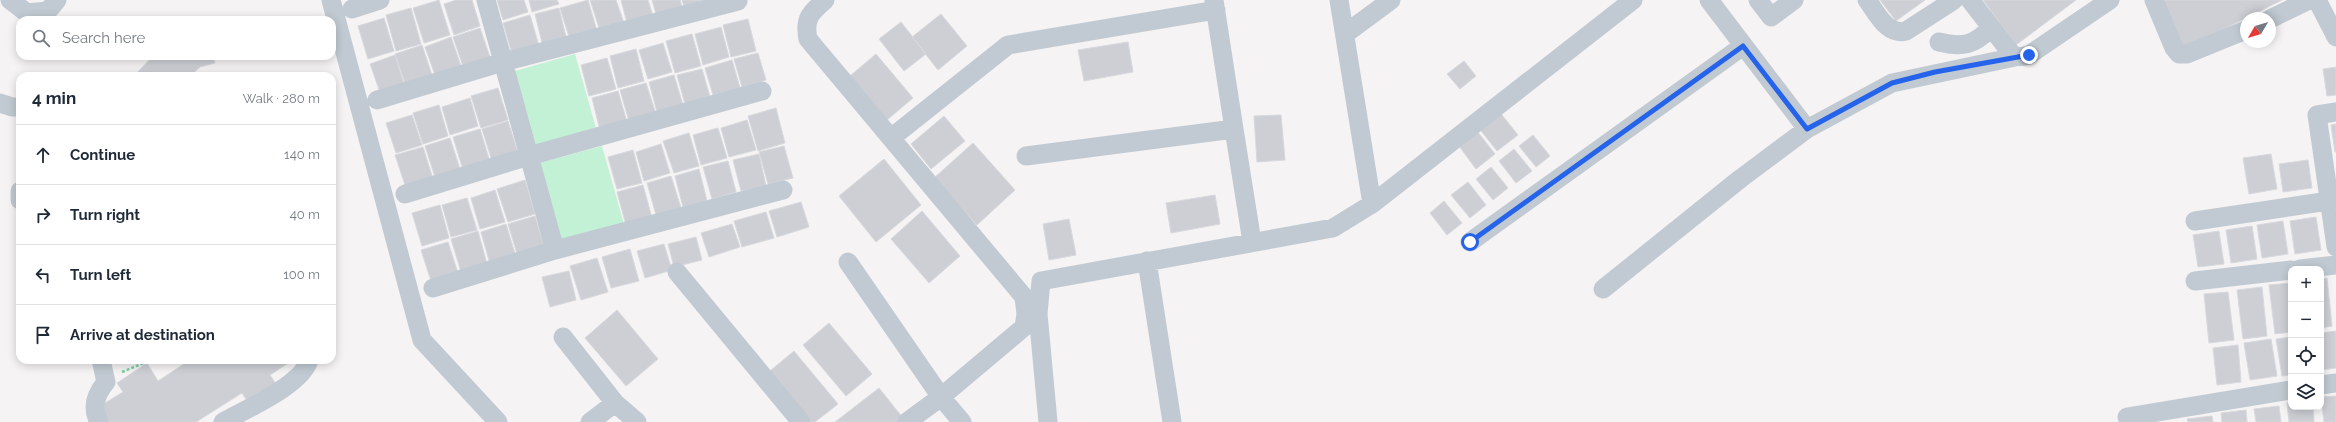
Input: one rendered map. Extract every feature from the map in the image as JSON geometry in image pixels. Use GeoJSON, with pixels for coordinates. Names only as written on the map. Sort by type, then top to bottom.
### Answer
{"type":"FeatureCollection","features":[{"type":"Feature","properties":{"kind":"street"},"geometry":{"type":"LineString","coordinates":[[10,0],[27,13],[48,12],[57,0]]}},
{"type":"Feature","properties":{"kind":"street"},"geometry":{"type":"LineString","coordinates":[[331,0],[335,16]]}},
{"type":"Feature","properties":{"kind":"street"},"geometry":{"type":"LineString","coordinates":[[352,9],[380,0]]}},
{"type":"Feature","properties":{"kind":"street"},"geometry":{"type":"LineString","coordinates":[[486,0],[555,250]]}},
{"type":"Feature","properties":{"kind":"street"},"geometry":{"type":"LineString","coordinates":[[1339,0],[1372,204]]}},
{"type":"Feature","properties":{"kind":"street"},"geometry":{"type":"LineString","coordinates":[[1345,34],[1391,0]]}},
{"type":"Feature","properties":{"kind":"street"},"geometry":{"type":"LineString","coordinates":[[1048,422],[1038,314],[1041,281],[1147,260],[1333,228],[1372,204],[1633,0]]}},
{"type":"Feature","properties":{"kind":"street"},"geometry":{"type":"LineString","coordinates":[[1709,0],[1807,129]]}},
{"type":"Feature","properties":{"kind":"street"},"geometry":{"type":"LineString","coordinates":[[1758,0],[1771,18],[1794,0]]}},
{"type":"Feature","properties":{"kind":"street"},"geometry":{"type":"LineString","coordinates":[[1867,0],[1892,31],[1898,33],[1906,31],[1954,0]]}},
{"type":"Feature","properties":{"kind":"street"},"geometry":{"type":"LineString","coordinates":[[1970,0],[1982,29],[2015,57]]}},
{"type":"Feature","properties":{"kind":"street"},"geometry":{"type":"LineString","coordinates":[[1604,289],[1740,179],[1807,129],[1892,83],[2029,55],[2110,0]]}},
{"type":"Feature","properties":{"kind":"street"},"geometry":{"type":"LineString","coordinates":[[2154,0],[2174,48],[2179,54],[2187,54],[2240,32]]}},
{"type":"Feature","properties":{"kind":"street"},"geometry":{"type":"LineString","coordinates":[[2276,16],[2309,0]]}},
{"type":"Feature","properties":{"kind":"street"},"geometry":{"type":"LineString","coordinates":[[2317,0],[2336,37]]}},
{"type":"Feature","properties":{"kind":"street"},"geometry":{"type":"LineString","coordinates":[[377,100],[503,62],[738,1]]}},
{"type":"Feature","properties":{"kind":"street"},"geometry":{"type":"LineString","coordinates":[[812,4],[806,26],[808,39],[1024,297],[1026,314],[1024,327],[941,397],[907,422]]}},
{"type":"Feature","properties":{"kind":"street"},"geometry":{"type":"LineString","coordinates":[[891,138],[1008,45],[1215,5],[1252,242]]}},
{"type":"Feature","properties":{"kind":"street"},"geometry":{"type":"LineString","coordinates":[[1928,17],[1938,30],[1948,33],[1962,33],[1982,29]]}},
{"type":"Feature","properties":{"kind":"street"},"geometry":{"type":"LineString","coordinates":[[336,19],[422,340],[498,422]]}},
{"type":"Feature","properties":{"kind":"street"},"geometry":{"type":"LineString","coordinates":[[1940,42],[1954,46],[1971,44],[1982,29]]}},
{"type":"Feature","properties":{"kind":"street"},"geometry":{"type":"LineString","coordinates":[[1470,242],[1743,46]]}},
{"type":"Feature","properties":{"kind":"street"},"geometry":{"type":"LineString","coordinates":[[405,194],[529,156],[762,91]]}},
{"type":"Feature","properties":{"kind":"street"},"geometry":{"type":"LineString","coordinates":[[2336,112],[2318,115],[2333,200],[2336,247]]}},
{"type":"Feature","properties":{"kind":"street"},"geometry":{"type":"LineString","coordinates":[[1026,156],[1234,129]]}},
{"type":"Feature","properties":{"kind":"street"},"geometry":{"type":"LineString","coordinates":[[433,288],[555,250],[783,190]]}},
{"type":"Feature","properties":{"kind":"street"},"geometry":{"type":"LineString","coordinates":[[2195,221],[2333,200]]}},
{"type":"Feature","properties":{"kind":"street"},"geometry":{"type":"LineString","coordinates":[[1147,260],[1172,422]]}},
{"type":"Feature","properties":{"kind":"street"},"geometry":{"type":"LineString","coordinates":[[848,262],[941,397],[962,422]]}},
{"type":"Feature","properties":{"kind":"street"},"geometry":{"type":"LineString","coordinates":[[2324,266],[2336,265]]}},
{"type":"Feature","properties":{"kind":"street"},"geometry":{"type":"LineString","coordinates":[[2195,281],[2288,270]]}},
{"type":"Feature","properties":{"kind":"street"},"geometry":{"type":"LineString","coordinates":[[677,272],[801,422]]}},
{"type":"Feature","properties":{"kind":"street"},"geometry":{"type":"LineString","coordinates":[[563,337],[615,403],[638,422]]}},
{"type":"Feature","properties":{"kind":"street"},"geometry":{"type":"LineString","coordinates":[[98,422],[95,402],[98,391],[106,382],[102,364]]}},
{"type":"Feature","properties":{"kind":"street"},"geometry":{"type":"LineString","coordinates":[[223,422],[295,381],[308,364]]}},
{"type":"Feature","properties":{"kind":"street"},"geometry":{"type":"LineString","coordinates":[[2324,385],[2336,383]]}},
{"type":"Feature","properties":{"kind":"street"},"geometry":{"type":"LineString","coordinates":[[2127,417],[2288,390]]}},
{"type":"Feature","properties":{"kind":"street"},"geometry":{"type":"LineString","coordinates":[[590,422],[615,403]]}},
{"type":"Feature","properties":{"kind":"path"},"geometry":{"type":"LineString","coordinates":[[106,382],[139,364]]}},
{"type":"Feature","properties":{"kind":"green space"},"geometry":{"type":"Polygon","coordinates":[[[575,54],[597,132],[537,149],[515,71],[575,54]]]}},
{"type":"Feature","properties":{"kind":"green space"},"geometry":{"type":"Polygon","coordinates":[[[602,146],[625,228],[561,245],[539,163],[602,146]]]}},
{"type":"Feature","properties":{"kind":"building"},"geometry":{"type":"Polygon","coordinates":[[[439,0],[450,35],[424,43],[413,8],[439,0]]]}},
{"type":"Feature","properties":{"kind":"building"},"geometry":{"type":"Polygon","coordinates":[[[456,0],[472,0],[480,26],[454,35],[444,4],[456,0]]]}},
{"type":"Feature","properties":{"kind":"building"},"geometry":{"type":"Polygon","coordinates":[[[497,0],[524,0],[528,12],[503,20],[497,0]]]}},
{"type":"Feature","properties":{"kind":"building"},"geometry":{"type":"Polygon","coordinates":[[[529,0],[557,0],[559,4],[532,12],[529,0]]]}},
{"type":"Feature","properties":{"kind":"building"},"geometry":{"type":"Polygon","coordinates":[[[588,0],[597,31],[570,40],[560,8],[588,0]]]}},
{"type":"Feature","properties":{"kind":"building"},"geometry":{"type":"Polygon","coordinates":[[[590,0],[616,0],[624,23],[600,31],[590,0]]]}},
{"type":"Feature","properties":{"kind":"building"},"geometry":{"type":"Polygon","coordinates":[[[621,0],[648,0],[653,16],[627,23],[621,0]]]}},
{"type":"Feature","properties":{"kind":"building"},"geometry":{"type":"Polygon","coordinates":[[[652,0],[680,0],[682,7],[656,14],[652,0]]]}},
{"type":"Feature","properties":{"kind":"building"},"geometry":{"type":"Polygon","coordinates":[[[682,0],[705,0],[684,6],[682,0]]]}},
{"type":"Feature","properties":{"kind":"building"},"geometry":{"type":"Polygon","coordinates":[[[1880,0],[1925,0],[1896,21],[1880,0]]]}},
{"type":"Feature","properties":{"kind":"building"},"geometry":{"type":"Polygon","coordinates":[[[1983,0],[2076,0],[2016,45],[1983,0]]]}},
{"type":"Feature","properties":{"kind":"building"},"geometry":{"type":"Polygon","coordinates":[[[2160,0],[2282,0],[2258,12],[2240,12],[2240,21],[2184,49],[2160,0]]]}},
{"type":"Feature","properties":{"kind":"building"},"geometry":{"type":"Polygon","coordinates":[[[411,8],[421,44],[396,51],[386,15],[411,8]]]}},
{"type":"Feature","properties":{"kind":"building"},"geometry":{"type":"Polygon","coordinates":[[[559,8],[567,41],[543,47],[535,14],[559,8]]]}},
{"type":"Feature","properties":{"kind":"building"},"geometry":{"type":"Polygon","coordinates":[[[941,14],[967,46],[938,70],[912,37],[941,14]]]}},
{"type":"Feature","properties":{"kind":"building"},"geometry":{"type":"Polygon","coordinates":[[[530,15],[539,46],[512,54],[503,23],[530,15]]]}},
{"type":"Feature","properties":{"kind":"building"},"geometry":{"type":"Polygon","coordinates":[[[384,18],[394,51],[368,59],[358,26],[384,18]]]}},
{"type":"Feature","properties":{"kind":"building"},"geometry":{"type":"Polygon","coordinates":[[[748,19],[756,51],[731,57],[723,25],[748,19]]]}},
{"type":"Feature","properties":{"kind":"building"},"geometry":{"type":"Polygon","coordinates":[[[901,22],[926,54],[904,71],[879,39],[901,22]]]}},
{"type":"Feature","properties":{"kind":"building"},"geometry":{"type":"Polygon","coordinates":[[[721,27],[729,57],[703,65],[695,34],[721,27]]]}},
{"type":"Feature","properties":{"kind":"building"},"geometry":{"type":"Polygon","coordinates":[[[480,28],[491,60],[464,69],[453,37],[480,28]]]}},
{"type":"Feature","properties":{"kind":"building"},"geometry":{"type":"Polygon","coordinates":[[[692,34],[701,66],[675,73],[666,41],[692,34]]]}},
{"type":"Feature","properties":{"kind":"building"},"geometry":{"type":"Polygon","coordinates":[[[451,37],[462,69],[436,78],[425,47],[451,37]]]}},
{"type":"Feature","properties":{"kind":"building"},"geometry":{"type":"Polygon","coordinates":[[[1128,42],[1133,72],[1084,81],[1078,50],[1128,42]]]}},
{"type":"Feature","properties":{"kind":"building"},"geometry":{"type":"Polygon","coordinates":[[[663,43],[672,72],[648,79],[639,50],[663,43]]]}},
{"type":"Feature","properties":{"kind":"building"},"geometry":{"type":"Polygon","coordinates":[[[422,45],[433,78],[406,86],[395,54],[422,45]]]}},
{"type":"Feature","properties":{"kind":"building"},"geometry":{"type":"Polygon","coordinates":[[[636,49],[644,81],[618,88],[610,56],[636,49]]]}},
{"type":"Feature","properties":{"kind":"building"},"geometry":{"type":"Polygon","coordinates":[[[758,53],[766,80],[742,87],[734,59],[758,53]]]}},
{"type":"Feature","properties":{"kind":"building"},"geometry":{"type":"Polygon","coordinates":[[[876,54],[913,98],[887,120],[850,76],[876,54]]]}},
{"type":"Feature","properties":{"kind":"building"},"geometry":{"type":"Polygon","coordinates":[[[395,55],[404,84],[380,92],[370,64],[395,55]]]}},
{"type":"Feature","properties":{"kind":"building"},"geometry":{"type":"Polygon","coordinates":[[[607,58],[616,89],[589,96],[581,65],[607,58]]]}},
{"type":"Feature","properties":{"kind":"building"},"geometry":{"type":"Polygon","coordinates":[[[149,60],[214,60],[215,63],[200,67],[194,72],[138,72],[149,60]]]}},
{"type":"Feature","properties":{"kind":"building"},"geometry":{"type":"Polygon","coordinates":[[[732,60],[740,88],[713,95],[705,68],[732,60]]]}},
{"type":"Feature","properties":{"kind":"building"},"geometry":{"type":"Polygon","coordinates":[[[1464,61],[1476,76],[1460,89],[1447,74],[1464,61]]]}},
{"type":"Feature","properties":{"kind":"building"},"geometry":{"type":"Polygon","coordinates":[[[2336,67],[2336,95],[2327,96],[2323,69],[2336,67]]]}},
{"type":"Feature","properties":{"kind":"building"},"geometry":{"type":"Polygon","coordinates":[[[702,69],[710,97],[685,104],[677,75],[702,69]]]}},
{"type":"Feature","properties":{"kind":"building"},"geometry":{"type":"Polygon","coordinates":[[[674,75],[683,105],[657,112],[649,82],[674,75]]]}},
{"type":"Feature","properties":{"kind":"building"},"geometry":{"type":"Polygon","coordinates":[[[646,83],[656,114],[629,121],[620,90],[646,83]]]}},
{"type":"Feature","properties":{"kind":"building"},"geometry":{"type":"Polygon","coordinates":[[[498,88],[508,120],[481,128],[471,96],[498,88]]]}},
{"type":"Feature","properties":{"kind":"building"},"geometry":{"type":"Polygon","coordinates":[[[618,91],[627,122],[600,130],[592,98],[618,91]]]}},
{"type":"Feature","properties":{"kind":"building"},"geometry":{"type":"Polygon","coordinates":[[[470,98],[478,126],[450,135],[442,107],[470,98]]]}},
{"type":"Feature","properties":{"kind":"building"},"geometry":{"type":"Polygon","coordinates":[[[439,105],[448,136],[423,144],[413,113],[439,105]]]}},
{"type":"Feature","properties":{"kind":"building"},"geometry":{"type":"Polygon","coordinates":[[[776,108],[785,143],[758,151],[748,116],[776,108]]]}},
{"type":"Feature","properties":{"kind":"building"},"geometry":{"type":"Polygon","coordinates":[[[1498,110],[1518,135],[1497,151],[1478,127],[1498,110]]]}},
{"type":"Feature","properties":{"kind":"building"},"geometry":{"type":"Polygon","coordinates":[[[412,115],[422,145],[396,153],[386,123],[412,115]]]}},
{"type":"Feature","properties":{"kind":"building"},"geometry":{"type":"Polygon","coordinates":[[[1281,115],[1285,160],[1257,162],[1254,116],[1281,115]]]}},
{"type":"Feature","properties":{"kind":"building"},"geometry":{"type":"Polygon","coordinates":[[[944,116],[965,141],[931,169],[911,144],[944,116]]]}},
{"type":"Feature","properties":{"kind":"building"},"geometry":{"type":"Polygon","coordinates":[[[747,120],[756,150],[729,157],[721,128],[747,120]]]}},
{"type":"Feature","properties":{"kind":"building"},"geometry":{"type":"Polygon","coordinates":[[[508,121],[518,153],[492,161],[482,129],[508,121]]]}},
{"type":"Feature","properties":{"kind":"building"},"geometry":{"type":"Polygon","coordinates":[[[2336,124],[2336,152],[2335,152],[2331,125],[2336,124]]]}},
{"type":"Feature","properties":{"kind":"building"},"geometry":{"type":"Polygon","coordinates":[[[718,128],[727,158],[701,165],[693,135],[718,128]]]}},
{"type":"Feature","properties":{"kind":"building"},"geometry":{"type":"Polygon","coordinates":[[[480,129],[490,162],[463,170],[453,137],[480,129]]]}},
{"type":"Feature","properties":{"kind":"building"},"geometry":{"type":"Polygon","coordinates":[[[1477,131],[1495,154],[1476,169],[1459,146],[1477,131]]]}},
{"type":"Feature","properties":{"kind":"building"},"geometry":{"type":"Polygon","coordinates":[[[689,133],[699,166],[674,173],[663,141],[689,133]]]}},
{"type":"Feature","properties":{"kind":"building"},"geometry":{"type":"Polygon","coordinates":[[[1533,135],[1550,156],[1536,167],[1519,146],[1533,135]]]}},
{"type":"Feature","properties":{"kind":"building"},"geometry":{"type":"Polygon","coordinates":[[[450,138],[460,169],[435,177],[425,146],[450,138]]]}},
{"type":"Feature","properties":{"kind":"building"},"geometry":{"type":"Polygon","coordinates":[[[973,143],[1015,190],[977,225],[934,178],[973,143]]]}},
{"type":"Feature","properties":{"kind":"building"},"geometry":{"type":"Polygon","coordinates":[[[661,144],[670,173],[644,181],[636,152],[661,144]]]}},
{"type":"Feature","properties":{"kind":"building"},"geometry":{"type":"Polygon","coordinates":[[[784,146],[793,178],[768,184],[759,152],[784,146]]]}},
{"type":"Feature","properties":{"kind":"building"},"geometry":{"type":"Polygon","coordinates":[[[423,147],[433,179],[406,188],[395,155],[423,147]]]}},
{"type":"Feature","properties":{"kind":"building"},"geometry":{"type":"Polygon","coordinates":[[[1514,149],[1532,171],[1516,183],[1499,161],[1514,149]]]}},
{"type":"Feature","properties":{"kind":"building"},"geometry":{"type":"Polygon","coordinates":[[[633,150],[642,183],[617,189],[608,157],[633,150]]]}},
{"type":"Feature","properties":{"kind":"building"},"geometry":{"type":"Polygon","coordinates":[[[759,154],[766,186],[741,191],[733,160],[759,154]]]}},
{"type":"Feature","properties":{"kind":"building"},"geometry":{"type":"Polygon","coordinates":[[[2271,154],[2277,189],[2249,194],[2243,158],[2271,154]]]}},
{"type":"Feature","properties":{"kind":"building"},"geometry":{"type":"Polygon","coordinates":[[[884,159],[921,205],[876,242],[839,196],[884,159]]]}},
{"type":"Feature","properties":{"kind":"building"},"geometry":{"type":"Polygon","coordinates":[[[2308,160],[2312,188],[2283,192],[2279,164],[2308,160]]]}},
{"type":"Feature","properties":{"kind":"building"},"geometry":{"type":"Polygon","coordinates":[[[728,161],[736,192],[712,199],[703,167],[728,161]]]}},
{"type":"Feature","properties":{"kind":"building"},"geometry":{"type":"Polygon","coordinates":[[[1491,167],[1508,188],[1493,200],[1476,179],[1491,167]]]}},
{"type":"Feature","properties":{"kind":"building"},"geometry":{"type":"Polygon","coordinates":[[[699,169],[707,201],[683,207],[675,176],[699,169]]]}},
{"type":"Feature","properties":{"kind":"building"},"geometry":{"type":"Polygon","coordinates":[[[671,176],[681,208],[656,215],[647,183],[671,176]]]}},
{"type":"Feature","properties":{"kind":"building"},"geometry":{"type":"Polygon","coordinates":[[[525,180],[535,214],[508,222],[497,189],[525,180]]]}},
{"type":"Feature","properties":{"kind":"building"},"geometry":{"type":"Polygon","coordinates":[[[1468,182],[1486,205],[1470,218],[1451,195],[1468,182]]]}},
{"type":"Feature","properties":{"kind":"building"},"geometry":{"type":"Polygon","coordinates":[[[643,185],[652,218],[626,225],[617,192],[643,185]]]}},
{"type":"Feature","properties":{"kind":"building"},"geometry":{"type":"Polygon","coordinates":[[[495,190],[505,222],[480,229],[471,198],[495,190]]]}},
{"type":"Feature","properties":{"kind":"building"},"geometry":{"type":"Polygon","coordinates":[[[1215,195],[1220,224],[1171,233],[1166,203],[1215,195]]]}},
{"type":"Feature","properties":{"kind":"building"},"geometry":{"type":"Polygon","coordinates":[[[467,198],[477,230],[451,237],[442,205],[467,198]]]}},
{"type":"Feature","properties":{"kind":"building"},"geometry":{"type":"Polygon","coordinates":[[[1444,201],[1462,223],[1447,235],[1430,213],[1444,201]]]}},
{"type":"Feature","properties":{"kind":"building"},"geometry":{"type":"Polygon","coordinates":[[[801,202],[809,227],[777,237],[769,211],[801,202]]]}},
{"type":"Feature","properties":{"kind":"building"},"geometry":{"type":"Polygon","coordinates":[[[440,205],[449,238],[422,246],[412,213],[440,205]]]}},
{"type":"Feature","properties":{"kind":"building"},"geometry":{"type":"Polygon","coordinates":[[[922,211],[960,256],[929,283],[891,239],[922,211]]]}},
{"type":"Feature","properties":{"kind":"building"},"geometry":{"type":"Polygon","coordinates":[[[766,212],[774,238],[742,247],[734,221],[766,212]]]}},
{"type":"Feature","properties":{"kind":"building"},"geometry":{"type":"Polygon","coordinates":[[[535,216],[545,249],[518,257],[508,224],[535,216]]]}},
{"type":"Feature","properties":{"kind":"building"},"geometry":{"type":"Polygon","coordinates":[[[2316,217],[2321,250],[2295,254],[2290,221],[2316,217]]]}},
{"type":"Feature","properties":{"kind":"building"},"geometry":{"type":"Polygon","coordinates":[[[1069,219],[1076,255],[1049,260],[1043,224],[1069,219]]]}},
{"type":"Feature","properties":{"kind":"building"},"geometry":{"type":"Polygon","coordinates":[[[2283,221],[2288,254],[2262,258],[2257,225],[2283,221]]]}},
{"type":"Feature","properties":{"kind":"building"},"geometry":{"type":"Polygon","coordinates":[[[506,224],[516,257],[490,264],[481,232],[506,224]]]}},
{"type":"Feature","properties":{"kind":"building"},"geometry":{"type":"Polygon","coordinates":[[[732,224],[740,247],[709,257],[701,233],[732,224]]]}},
{"type":"Feature","properties":{"kind":"building"},"geometry":{"type":"Polygon","coordinates":[[[2252,226],[2257,259],[2231,263],[2226,230],[2252,226]]]}},
{"type":"Feature","properties":{"kind":"building"},"geometry":{"type":"Polygon","coordinates":[[[478,231],[487,264],[461,272],[451,239],[478,231]]]}},
{"type":"Feature","properties":{"kind":"building"},"geometry":{"type":"Polygon","coordinates":[[[2219,231],[2224,264],[2198,267],[2193,235],[2219,231]]]}},
{"type":"Feature","properties":{"kind":"building"},"geometry":{"type":"Polygon","coordinates":[[[696,237],[702,260],[674,267],[668,244],[696,237]]]}},
{"type":"Feature","properties":{"kind":"building"},"geometry":{"type":"Polygon","coordinates":[[[448,242],[458,273],[431,281],[421,250],[448,242]]]}},
{"type":"Feature","properties":{"kind":"building"},"geometry":{"type":"Polygon","coordinates":[[[664,244],[672,270],[645,278],[637,251],[664,244]]]}},
{"type":"Feature","properties":{"kind":"building"},"geometry":{"type":"Polygon","coordinates":[[[630,249],[639,281],[611,288],[602,257],[630,249]]]}},
{"type":"Feature","properties":{"kind":"building"},"geometry":{"type":"Polygon","coordinates":[[[597,258],[608,292],[581,300],[570,266],[597,258]]]}},
{"type":"Feature","properties":{"kind":"building"},"geometry":{"type":"Polygon","coordinates":[[[569,271],[576,300],[550,307],[542,277],[569,271]]]}},
{"type":"Feature","properties":{"kind":"building"},"geometry":{"type":"Polygon","coordinates":[[[2324,278],[2327,278],[2332,326],[2324,327],[2324,302],[2324,278]]]}},
{"type":"Feature","properties":{"kind":"building"},"geometry":{"type":"Polygon","coordinates":[[[2288,283],[2288,332],[2275,334],[2269,285],[2288,283]]]}},
{"type":"Feature","properties":{"kind":"building"},"geometry":{"type":"Polygon","coordinates":[[[2262,287],[2267,336],[2243,339],[2237,290],[2262,287]]]}},
{"type":"Feature","properties":{"kind":"building"},"geometry":{"type":"Polygon","coordinates":[[[2228,292],[2234,340],[2209,343],[2204,294],[2228,292]]]}},
{"type":"Feature","properties":{"kind":"building"},"geometry":{"type":"Polygon","coordinates":[[[617,310],[658,359],[626,386],[585,338],[617,310]]]}},
{"type":"Feature","properties":{"kind":"building"},"geometry":{"type":"Polygon","coordinates":[[[829,323],[872,374],[846,396],[803,345],[829,323]]]}},
{"type":"Feature","properties":{"kind":"building"},"geometry":{"type":"Polygon","coordinates":[[[2336,331],[2336,368],[2324,370],[2324,333],[2336,331]]]}},
{"type":"Feature","properties":{"kind":"building"},"geometry":{"type":"Polygon","coordinates":[[[2288,337],[2288,375],[2282,376],[2276,339],[2288,337]]]}},
{"type":"Feature","properties":{"kind":"building"},"geometry":{"type":"Polygon","coordinates":[[[2271,339],[2277,376],[2250,380],[2244,343],[2271,339]]]}},
{"type":"Feature","properties":{"kind":"building"},"geometry":{"type":"Polygon","coordinates":[[[2238,345],[2241,382],[2217,385],[2213,348],[2238,345]]]}},
{"type":"Feature","properties":{"kind":"building"},"geometry":{"type":"Polygon","coordinates":[[[794,351],[838,404],[815,422],[811,422],[770,371],[794,351]]]}},
{"type":"Feature","properties":{"kind":"building"},"geometry":{"type":"Polygon","coordinates":[[[146,364],[148,364],[158,381],[184,364],[287,364],[270,375],[276,384],[248,402],[242,393],[196,422],[106,422],[97,408],[123,392],[117,383],[146,364]]]}},
{"type":"Feature","properties":{"kind":"building"},"geometry":{"type":"Polygon","coordinates":[[[879,388],[903,418],[898,422],[835,422],[879,388]]]}},
{"type":"Feature","properties":{"kind":"building"},"geometry":{"type":"Polygon","coordinates":[[[2336,396],[2336,422],[2324,422],[2323,410],[2324,410],[2324,397],[2336,396]]]}},
{"type":"Feature","properties":{"kind":"building"},"geometry":{"type":"Polygon","coordinates":[[[2287,403],[2288,410],[2313,410],[2314,422],[2289,422],[2287,403]]]}},
{"type":"Feature","properties":{"kind":"building"},"geometry":{"type":"Polygon","coordinates":[[[2279,406],[2281,422],[2256,422],[2254,409],[2279,406]]]}},
{"type":"Feature","properties":{"kind":"building"},"geometry":{"type":"Polygon","coordinates":[[[2246,410],[2247,422],[2222,422],[2221,413],[2246,410]]]}},
{"type":"Feature","properties":{"kind":"building"},"geometry":{"type":"Polygon","coordinates":[[[2212,416],[2213,422],[2188,422],[2187,419],[2212,416]]]}},
{"type":"Feature","properties":{"kind":"route"},"geometry":{"type":"LineString","coordinates":[[1470,242],[1743,46],[1807,129],[1892,83],[1935,72],[2029,55]]}}]}
